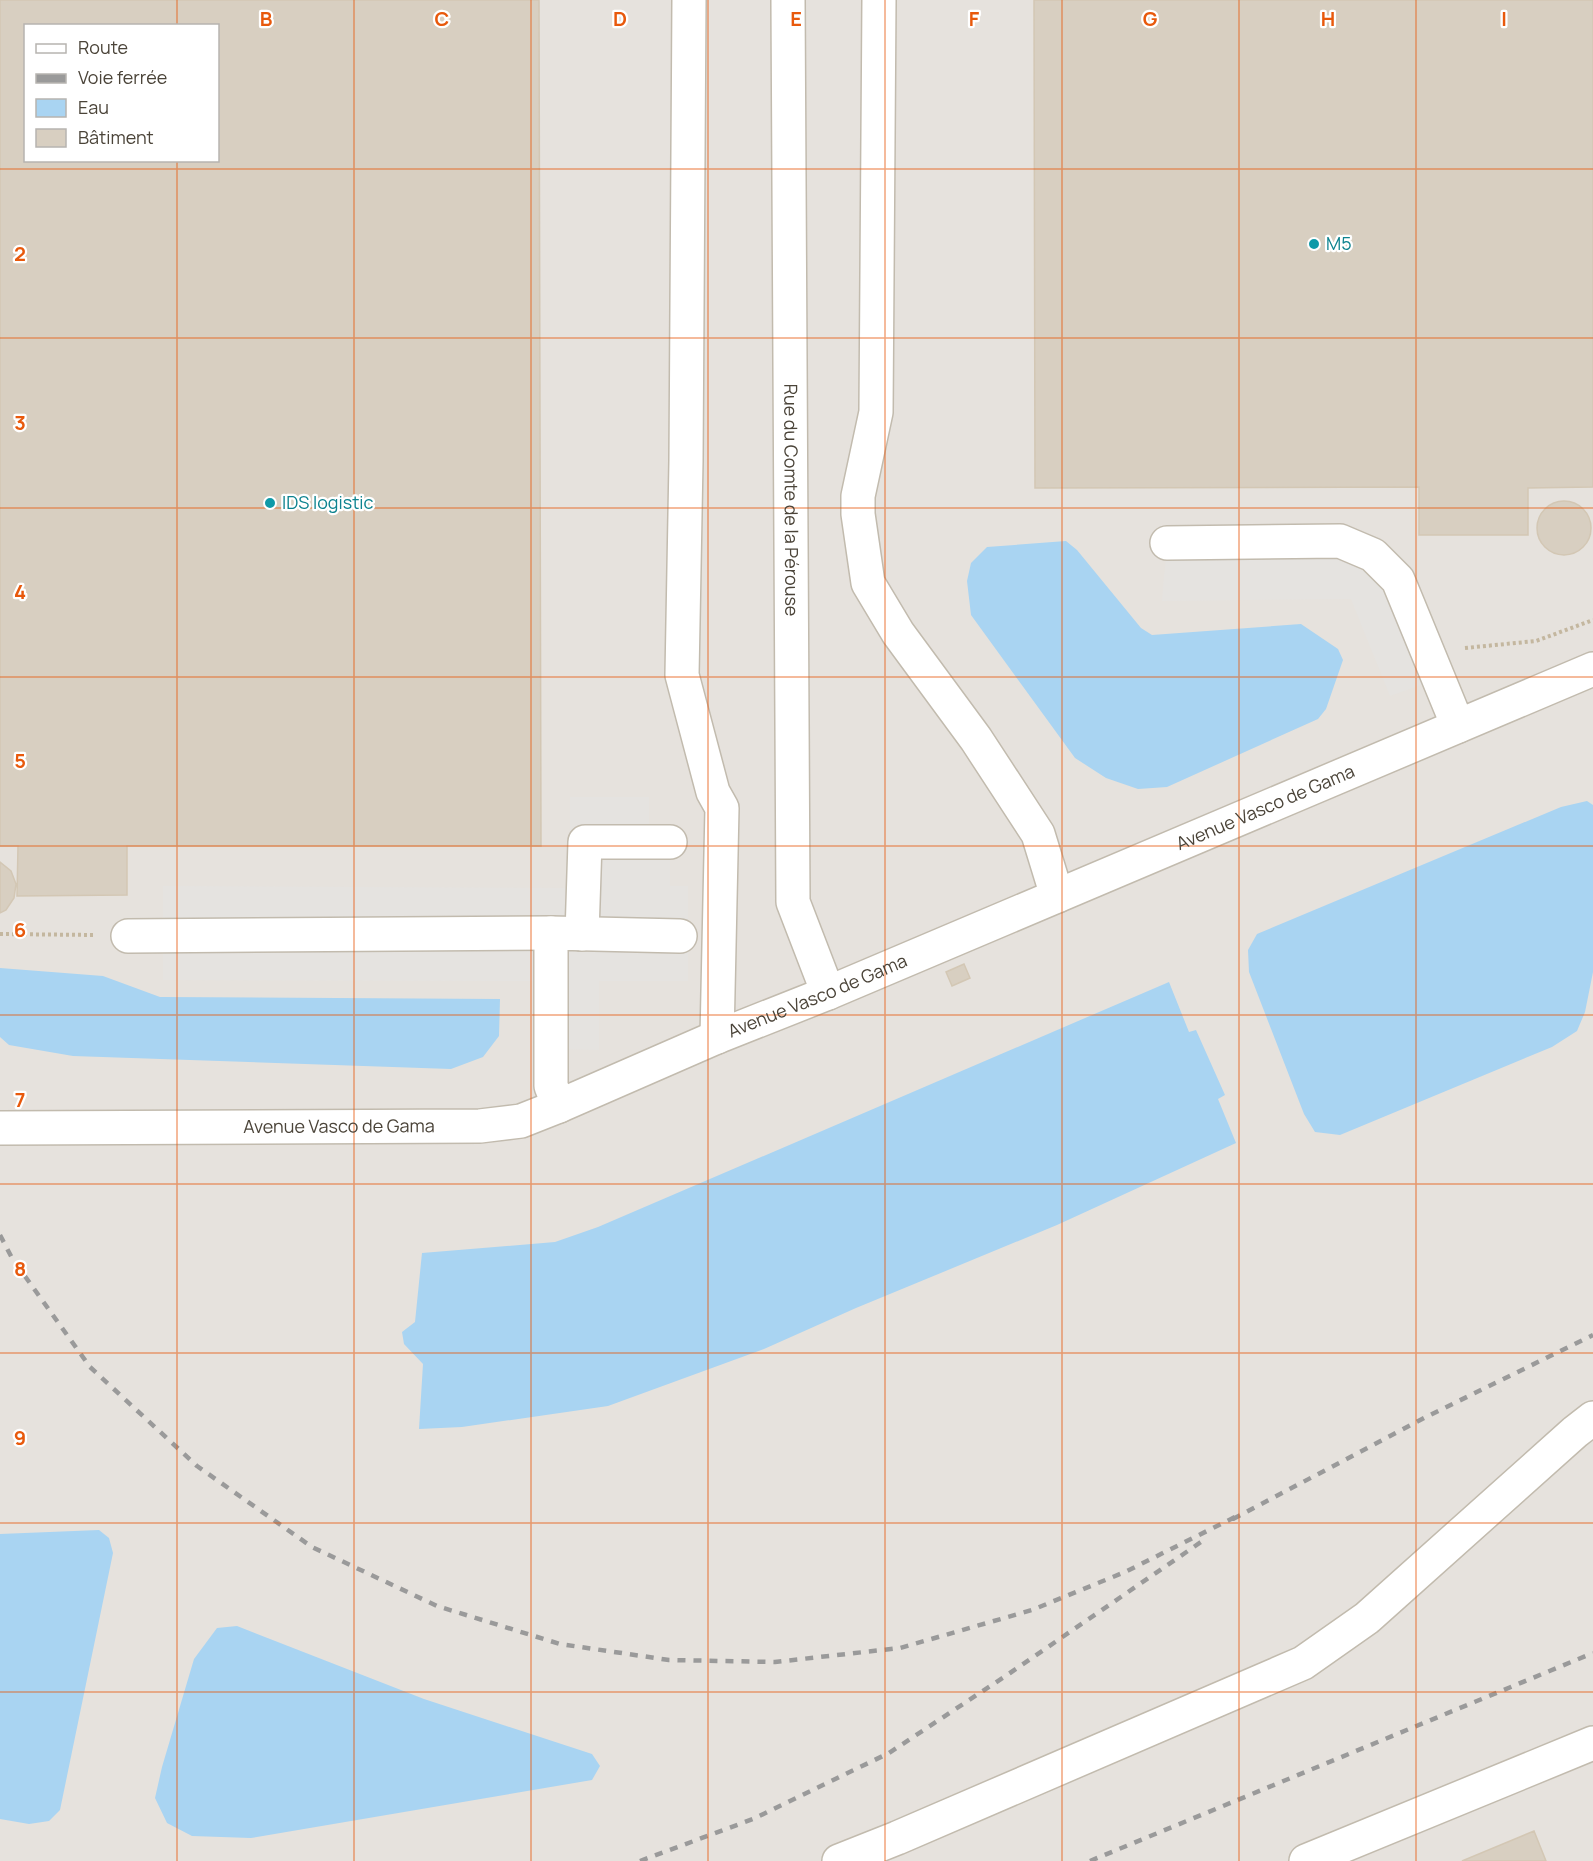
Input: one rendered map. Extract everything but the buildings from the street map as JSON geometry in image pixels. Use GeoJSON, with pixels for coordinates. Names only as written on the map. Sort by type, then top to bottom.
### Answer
{"type":"FeatureCollection","features":[{"type":"Feature","properties":{"kind":"street"},"geometry":{"type":"LineString","coordinates":[[689,0],[686,479],[682,675],[713,792],[723,808],[717,1038]]}},
{"type":"Feature","properties":{"kind":"street","name":"Rue du Comte de la Pérouse"},"geometry":{"type":"LineString","coordinates":[[788,0],[793,902],[828,993]]}},
{"type":"Feature","properties":{"kind":"street"},"geometry":{"type":"LineString","coordinates":[[879,0],[876,412],[858,496],[858,514],[868,583],[898,633],[976,739],[1038,834],[1057,896]]}},
{"type":"Feature","properties":{"kind":"street"},"geometry":{"type":"LineString","coordinates":[[1167,543],[1340,541],[1373,555],[1398,580],[1458,726]]}},
{"type":"Feature","properties":{"kind":"street","name":"Avenue Vasco de Gama"},"geometry":{"type":"LineString","coordinates":[[0,1128],[480,1126],[520,1121],[559,1107],[717,1038],[1593,669]]}},
{"type":"Feature","properties":{"kind":"street"},"geometry":{"type":"LineString","coordinates":[[559,1107],[551,1086],[567,934],[585,842],[670,842]]}},
{"type":"Feature","properties":{"kind":"street"},"geometry":{"type":"LineString","coordinates":[[128,936],[567,934],[680,936]]}},
{"type":"Feature","properties":{"kind":"street"},"geometry":{"type":"LineString","coordinates":[[839,1861],[1302,1663],[1367,1618],[1593,1418]]}},
{"type":"Feature","properties":{"kind":"street"},"geometry":{"type":"LineString","coordinates":[[1306,1861],[1593,1743]]}},
{"type":"Feature","properties":{"kind":"path"},"geometry":{"type":"LineString","coordinates":[[1428,654],[1482,645],[1536,641],[1593,620]]}},
{"type":"Feature","properties":{"kind":"path"},"geometry":{"type":"LineString","coordinates":[[0,934],[128,936]]}},
{"type":"Feature","properties":{"kind":"shaded area"},"geometry":{"type":"Polygon","coordinates":[[[0,0],[1593,0],[1593,1861],[0,1861],[0,0]]]}},
{"type":"Feature","properties":{"kind":"shaded area"},"geometry":{"type":"Polygon","coordinates":[[[1167,543],[1373,555],[1438,679],[1390,696],[1351,599],[1162,601],[1167,543]]]}},
{"type":"Feature","properties":{"kind":"shaded area"},"geometry":{"type":"Polygon","coordinates":[[[570,797],[649,797],[649,842],[670,842],[670,886],[688,886],[688,981],[599,981],[599,1050],[551,1049],[551,981],[163,980],[163,886],[570,888],[570,797]]]}},
{"type":"Feature","properties":{"kind":"water"},"geometry":{"type":"Polygon","coordinates":[[[1066,541],[1077,550],[1141,628],[1152,635],[1301,624],[1338,649],[1343,660],[1326,709],[1318,719],[1167,787],[1138,789],[1106,778],[1075,758],[971,615],[967,581],[971,563],[987,547],[1066,541]]]}},
{"type":"Feature","properties":{"kind":"water"},"geometry":{"type":"Polygon","coordinates":[[[1587,801],[1593,805],[1593,972],[1585,1012],[1577,1031],[1552,1047],[1340,1135],[1315,1132],[1304,1114],[1249,972],[1248,950],[1257,934],[1561,807],[1587,801]]]}},
{"type":"Feature","properties":{"kind":"water"},"geometry":{"type":"Polygon","coordinates":[[[0,968],[103,976],[160,997],[500,999],[499,1036],[483,1057],[451,1069],[73,1056],[9,1045],[0,1037],[0,968]]]}},
{"type":"Feature","properties":{"kind":"water"},"geometry":{"type":"Polygon","coordinates":[[[1169,982],[1189,1032],[1196,1030],[1225,1095],[1218,1099],[1236,1143],[1057,1225],[856,1308],[764,1349],[608,1406],[462,1427],[419,1429],[423,1364],[404,1344],[402,1332],[415,1322],[422,1253],[555,1242],[598,1227],[1169,982]]]}},
{"type":"Feature","properties":{"kind":"water"},"geometry":{"type":"Polygon","coordinates":[[[99,1530],[109,1538],[113,1553],[60,1810],[49,1821],[29,1824],[0,1819],[0,1534],[99,1530]]]}},
{"type":"Feature","properties":{"kind":"water"},"geometry":{"type":"Polygon","coordinates":[[[237,1626],[424,1699],[592,1754],[600,1766],[592,1780],[251,1838],[192,1836],[167,1823],[155,1798],[194,1659],[217,1628],[237,1626]]]}},
{"type":"Feature","properties":{"kind":"railway"},"geometry":{"type":"LineString","coordinates":[[0,1235],[12,1258],[90,1367],[197,1466],[312,1547],[437,1606],[560,1644],[669,1660],[775,1662],[900,1648],[1032,1610],[1125,1572],[1239,1515]]}},
{"type":"Feature","properties":{"kind":"railway"},"geometry":{"type":"LineString","coordinates":[[1233,1519],[1426,1417],[1593,1335]]}},
{"type":"Feature","properties":{"kind":"railway"},"geometry":{"type":"LineString","coordinates":[[640,1861],[753,1819],[889,1753],[1201,1542]]}},
{"type":"Feature","properties":{"kind":"railway"},"geometry":{"type":"LineString","coordinates":[[1090,1861],[1593,1653]]}},
{"type":"Feature","properties":{"kind":"place","name":"M5"},"geometry":{"type":"Point","coordinates":[1314,244]}},
{"type":"Feature","properties":{"kind":"place","name":"IDS logistic"},"geometry":{"type":"Point","coordinates":[270,503]}}]}
